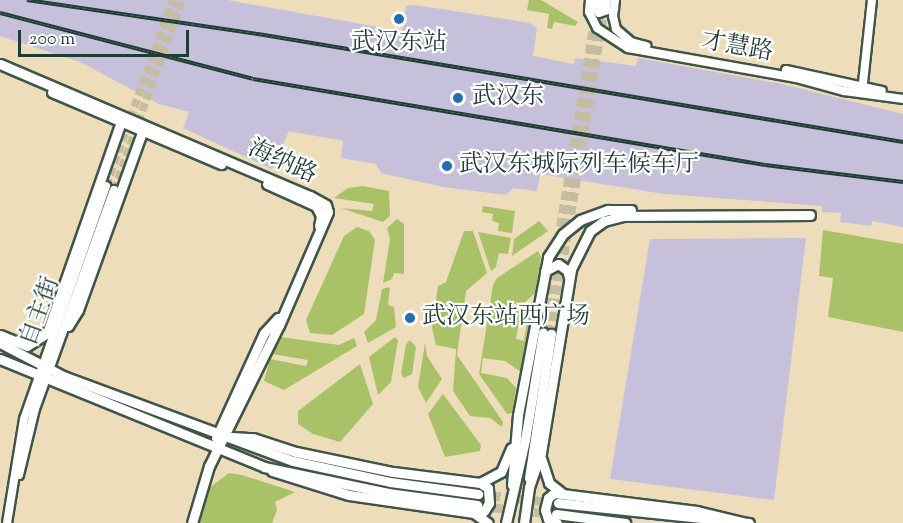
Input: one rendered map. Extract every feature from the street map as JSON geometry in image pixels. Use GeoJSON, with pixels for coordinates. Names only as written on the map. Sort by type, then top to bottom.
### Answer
{"type":"FeatureCollection","features":[{"type":"Feature","properties":{"kind":"main road","name":"海纳路"},"geometry":{"type":"LineString","coordinates":[[0,64],[144,130],[310,195],[326,205],[328,212],[279,325],[215,447],[189,523]]}},
{"type":"Feature","properties":{"kind":"main road","name":"海纳路"},"geometry":{"type":"LineString","coordinates":[[0,70],[122,120]]}},
{"type":"Feature","properties":{"kind":"main road"},"geometry":{"type":"LineString","coordinates":[[0,335],[27,346],[42,339],[51,321],[122,120]]}},
{"type":"Feature","properties":{"kind":"main road"},"geometry":{"type":"LineString","coordinates":[[68,326],[78,310],[144,130]]}},
{"type":"Feature","properties":{"kind":"main road"},"geometry":{"type":"LineString","coordinates":[[114,147],[127,146],[133,156]]}},
{"type":"Feature","properties":{"kind":"main road"},"geometry":{"type":"LineString","coordinates":[[506,523],[512,485],[515,437],[544,272],[563,234],[580,220],[608,210],[799,209],[810,215],[616,216],[598,225],[584,238],[569,279],[541,453],[529,487]]}},
{"type":"Feature","properties":{"kind":"main road"},"geometry":{"type":"LineString","coordinates":[[544,272],[558,264],[567,270],[569,279]]}},
{"type":"Feature","properties":{"kind":"main road"},"geometry":{"type":"LineString","coordinates":[[512,485],[525,440],[547,333],[531,450],[524,523]]}},
{"type":"Feature","properties":{"kind":"main road"},"geometry":{"type":"LineString","coordinates":[[0,343],[46,366],[220,436],[324,468],[478,495]]}},
{"type":"Feature","properties":{"kind":"main road"},"geometry":{"type":"LineString","coordinates":[[0,358],[42,378],[284,477],[349,495],[484,511],[489,503],[488,488],[480,483],[393,472],[296,452],[253,438],[220,436]]}},
{"type":"Feature","properties":{"kind":"main road"},"geometry":{"type":"LineString","coordinates":[[480,483],[501,472],[515,437]]}},
{"type":"Feature","properties":{"kind":"main road"},"geometry":{"type":"LineString","coordinates":[[541,453],[542,467],[549,483],[564,494]]}},
{"type":"Feature","properties":{"kind":"main road"},"geometry":{"type":"LineString","coordinates":[[625,523],[557,519],[545,515],[546,502],[550,495],[564,494],[697,511],[745,523]]}},
{"type":"Feature","properties":{"kind":"main road"},"geometry":{"type":"LineString","coordinates":[[558,503],[745,523]]}},
{"type":"Feature","properties":{"kind":"main road"},"geometry":{"type":"LineString","coordinates":[[476,509],[488,523]]}},
{"type":"Feature","properties":{"kind":"street"},"geometry":{"type":"LineString","coordinates":[[860,91],[870,0]]}},
{"type":"Feature","properties":{"kind":"street","name":"才慧路"},"geometry":{"type":"LineString","coordinates":[[903,94],[860,91],[631,42],[616,29],[602,3],[589,12],[597,28],[624,47],[796,78],[860,91],[903,99]]}},
{"type":"Feature","properties":{"kind":"street","name":"自主街"},"geometry":{"type":"LineString","coordinates":[[7,523],[18,444],[46,366],[68,293],[110,188],[68,326],[46,366]]}},
{"type":"Feature","properties":{"kind":"street"},"geometry":{"type":"LineString","coordinates":[[51,321],[68,293]]}},
{"type":"Feature","properties":{"kind":"street","name":"自主街"},"geometry":{"type":"LineString","coordinates":[[13,523],[24,447],[42,378]]}},
{"type":"Feature","properties":{"kind":"shaded area"},"geometry":{"type":"Polygon","coordinates":[[[0,0],[227,0],[378,27],[378,32],[401,36],[406,6],[415,5],[530,23],[537,28],[533,56],[574,64],[575,58],[636,66],[638,58],[782,84],[903,114],[903,227],[872,221],[871,226],[840,222],[841,213],[822,212],[822,206],[664,194],[540,174],[537,191],[513,188],[506,195],[443,187],[381,173],[376,164],[341,158],[343,141],[289,131],[272,169],[183,128],[189,112],[159,104],[80,62],[0,36],[0,0]]]}},
{"type":"Feature","properties":{"kind":"shaded area"},"geometry":{"type":"Polygon","coordinates":[[[806,238],[774,500],[610,479],[650,239],[806,238]]]}},
{"type":"Feature","properties":{"kind":"green space"},"geometry":{"type":"Polygon","coordinates":[[[529,0],[541,0],[578,22],[575,26],[554,22],[552,29],[547,28],[549,14],[527,10],[529,0]]]}},
{"type":"Feature","properties":{"kind":"green space"},"geometry":{"type":"Polygon","coordinates":[[[363,186],[389,191],[390,216],[383,222],[341,208],[372,211],[374,204],[334,198],[348,188],[363,186]]]}},
{"type":"Feature","properties":{"kind":"green space"},"geometry":{"type":"Polygon","coordinates":[[[483,206],[515,211],[512,233],[498,231],[499,223],[492,221],[493,214],[482,212],[483,206]]]}},
{"type":"Feature","properties":{"kind":"green space"},"geometry":{"type":"Polygon","coordinates":[[[397,219],[404,224],[404,274],[394,273],[392,279],[383,283],[390,239],[387,228],[397,219]]]}},
{"type":"Feature","properties":{"kind":"green space"},"geometry":{"type":"Polygon","coordinates":[[[539,221],[548,231],[512,256],[514,239],[539,221]]]}},
{"type":"Feature","properties":{"kind":"green space"},"geometry":{"type":"Polygon","coordinates":[[[357,227],[369,231],[375,240],[364,314],[332,335],[310,333],[306,320],[344,236],[357,227]]]}},
{"type":"Feature","properties":{"kind":"green space"},"geometry":{"type":"Polygon","coordinates":[[[823,230],[903,244],[903,332],[828,317],[833,278],[819,276],[823,230]]]}},
{"type":"Feature","properties":{"kind":"green space"},"geometry":{"type":"Polygon","coordinates":[[[464,231],[473,231],[487,273],[466,291],[457,355],[503,422],[502,427],[490,418],[470,416],[453,391],[456,349],[436,345],[432,328],[438,286],[446,282],[464,231]]]}},
{"type":"Feature","properties":{"kind":"green space"},"geometry":{"type":"Polygon","coordinates":[[[478,232],[511,238],[508,254],[499,253],[496,267],[491,271],[478,232]]]}},
{"type":"Feature","properties":{"kind":"green space"},"geometry":{"type":"Polygon","coordinates":[[[538,251],[541,257],[535,293],[522,305],[516,339],[524,341],[529,309],[533,306],[522,373],[505,361],[483,358],[481,373],[507,378],[516,388],[512,413],[507,414],[479,374],[493,285],[497,278],[538,251]]]}},
{"type":"Feature","properties":{"kind":"green space"},"geometry":{"type":"Polygon","coordinates":[[[390,287],[388,305],[394,307],[396,327],[368,343],[364,332],[376,320],[382,289],[390,287]]]}},
{"type":"Feature","properties":{"kind":"green space"},"geometry":{"type":"Polygon","coordinates":[[[280,337],[339,345],[354,338],[357,346],[284,390],[264,381],[270,359],[306,366],[308,360],[272,354],[280,337]]]}},
{"type":"Feature","properties":{"kind":"green space"},"geometry":{"type":"Polygon","coordinates":[[[395,337],[398,340],[391,382],[378,395],[369,357],[395,337]]]}},
{"type":"Feature","properties":{"kind":"green space"},"geometry":{"type":"Polygon","coordinates":[[[410,340],[416,347],[412,374],[404,378],[401,374],[406,344],[410,340]]]}},
{"type":"Feature","properties":{"kind":"green space"},"geometry":{"type":"Polygon","coordinates":[[[425,343],[427,356],[442,379],[426,403],[418,387],[425,343]]]}},
{"type":"Feature","properties":{"kind":"green space"},"geometry":{"type":"Polygon","coordinates":[[[360,364],[373,404],[340,442],[313,434],[298,424],[298,411],[360,364]]]}},
{"type":"Feature","properties":{"kind":"green space"},"geometry":{"type":"Polygon","coordinates":[[[443,394],[481,445],[480,451],[445,457],[428,414],[443,394]]]}},
{"type":"Feature","properties":{"kind":"green space"},"geometry":{"type":"Polygon","coordinates":[[[229,473],[295,492],[275,502],[277,510],[272,523],[200,523],[209,488],[229,473]]]}},
{"type":"Feature","properties":{"kind":"tunnel"},"geometry":{"type":"LineString","coordinates":[[106,186],[173,0]]}},
{"type":"Feature","properties":{"kind":"tunnel"},"geometry":{"type":"LineString","coordinates":[[114,190],[182,0]]}},
{"type":"Feature","properties":{"kind":"tunnel"},"geometry":{"type":"LineString","coordinates":[[551,334],[605,6]]}},
{"type":"Feature","properties":{"kind":"tunnel"},"geometry":{"type":"LineString","coordinates":[[543,333],[595,19]]}},
{"type":"Feature","properties":{"kind":"tunnel"},"geometry":{"type":"LineString","coordinates":[[478,494],[558,503]]}},
{"type":"Feature","properties":{"kind":"tunnel"},"geometry":{"type":"LineString","coordinates":[[480,506],[552,514]]}},
{"type":"Feature","properties":{"kind":"railway"},"geometry":{"type":"LineString","coordinates":[[27,0],[264,35],[903,142]]}},
{"type":"Feature","properties":{"kind":"railway"},"geometry":{"type":"LineString","coordinates":[[0,13],[253,79],[765,165],[903,182]]}},
{"type":"Feature","properties":{"kind":"place","name":"武汉东站"},"geometry":{"type":"Point","coordinates":[399,19]}},
{"type":"Feature","properties":{"kind":"place","name":"武汉东"},"geometry":{"type":"Point","coordinates":[458,98]}},
{"type":"Feature","properties":{"kind":"place","name":"武汉东城际列车候车厅"},"geometry":{"type":"Point","coordinates":[447,166]}},
{"type":"Feature","properties":{"kind":"place","name":"武汉东站西广场"},"geometry":{"type":"Point","coordinates":[410,318]}}]}
